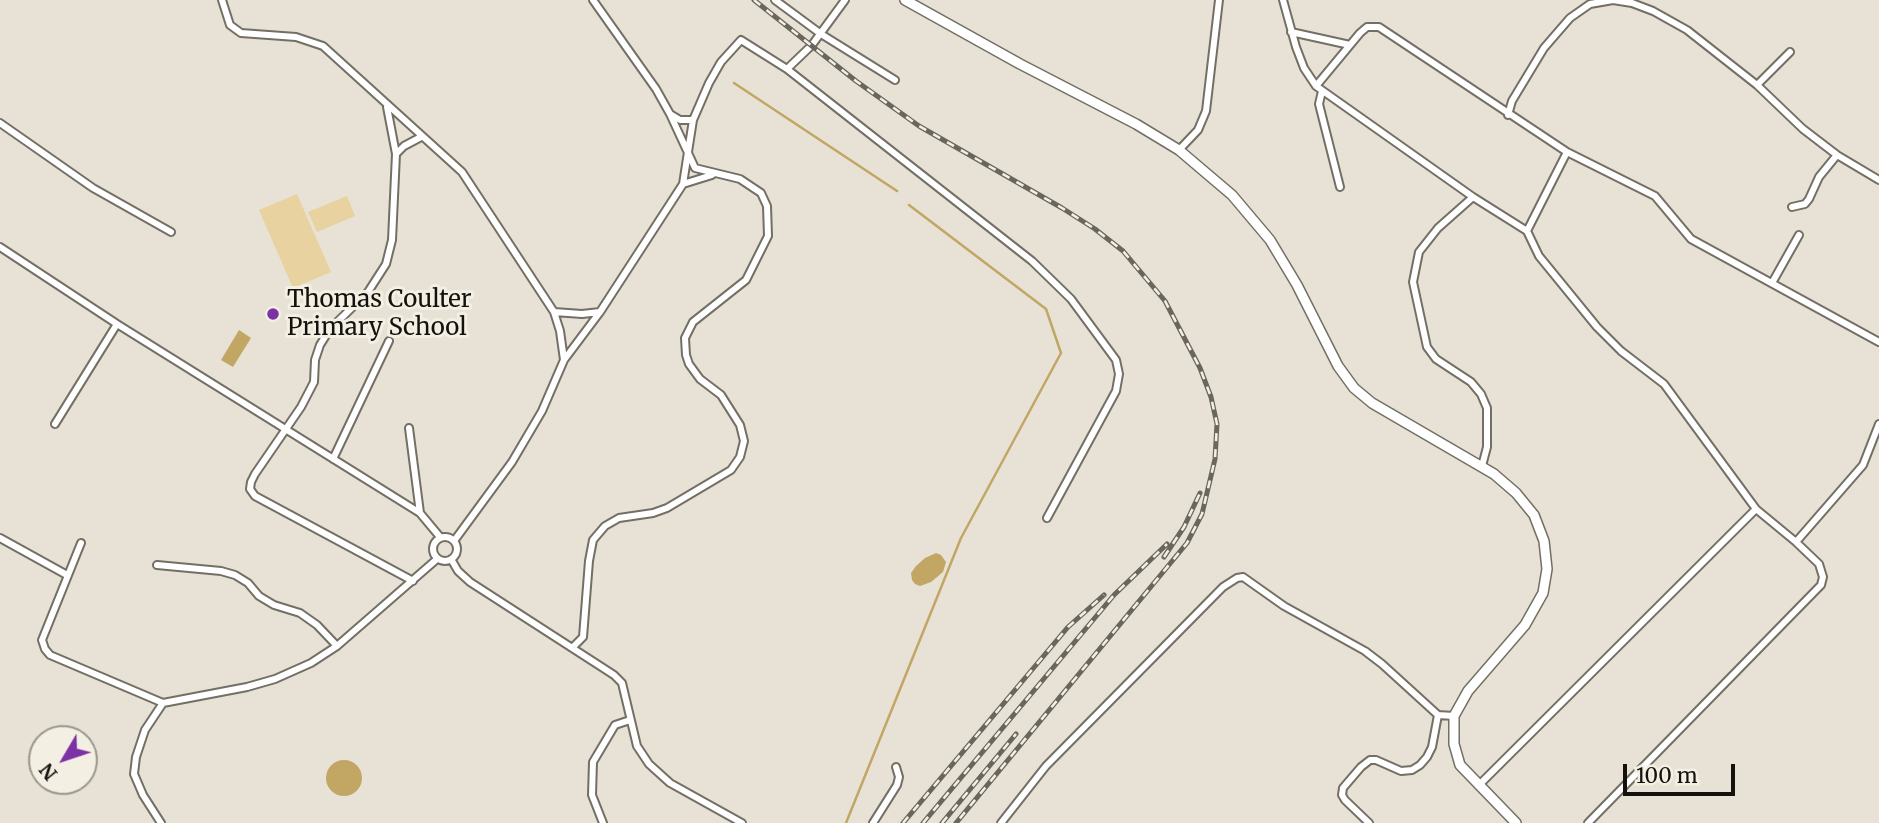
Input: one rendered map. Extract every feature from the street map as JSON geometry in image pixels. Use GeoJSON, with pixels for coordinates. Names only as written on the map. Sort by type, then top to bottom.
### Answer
{"type":"FeatureCollection","features":[{"type":"Feature","properties":{"kind":"street"},"geometry":{"type":"LineString","coordinates":[[222,0],[230,25],[241,33],[296,37],[323,46],[387,107],[462,172],[554,312],[564,360]]}},
{"type":"Feature","properties":{"kind":"street"},"geometry":{"type":"LineString","coordinates":[[574,646],[583,637],[593,540],[606,526],[619,518],[667,508],[731,470],[740,457],[744,441],[740,425],[721,395],[700,379],[689,364],[685,338],[693,322],[746,280],[768,236],[769,219],[761,193],[752,185],[740,179],[695,168],[656,89],[593,0]]}},
{"type":"Feature","properties":{"kind":"street"},"geometry":{"type":"LineString","coordinates":[[775,0],[821,34],[895,80]]}},
{"type":"Feature","properties":{"kind":"street"},"geometry":{"type":"LineString","coordinates":[[787,69],[821,34],[845,0]]}},
{"type":"Feature","properties":{"kind":"street"},"geometry":{"type":"LineString","coordinates":[[905,0],[1136,124],[1179,150],[1232,195],[1270,240],[1297,285],[1338,366],[1354,388],[1372,403],[1482,466],[1516,494],[1534,515],[1544,541],[1547,569],[1543,593],[1525,625],[1468,691],[1454,716],[1456,755],[1460,765],[1516,823]]}},
{"type":"Feature","properties":{"kind":"street"},"geometry":{"type":"LineString","coordinates":[[1179,150],[1198,130],[1206,111],[1219,0]]}},
{"type":"Feature","properties":{"kind":"street"},"geometry":{"type":"LineString","coordinates":[[1283,0],[1304,68],[1319,89],[1473,197],[1527,231],[1539,256],[1597,327],[1621,351],[1664,384],[1756,509],[1797,542],[1819,564],[1823,577],[1821,585],[1588,823]]}},
{"type":"Feature","properties":{"kind":"street"},"geometry":{"type":"LineString","coordinates":[[1508,115],[1511,102],[1544,48],[1570,18],[1590,4],[1613,0],[1632,2],[1653,10],[1687,30],[1757,85],[1803,129],[1836,155],[1879,180]]}},
{"type":"Feature","properties":{"kind":"street"},"geometry":{"type":"LineString","coordinates":[[1340,187],[1319,104],[1319,89],[1350,45],[1367,27],[1373,25],[1567,152],[1655,196],[1691,239],[1879,342]]}},
{"type":"Feature","properties":{"kind":"street"},"geometry":{"type":"LineString","coordinates":[[1291,32],[1350,45]]}},
{"type":"Feature","properties":{"kind":"street"},"geometry":{"type":"LineString","coordinates":[[454,541],[512,462],[542,411],[564,360],[600,312],[683,184],[693,120],[715,73],[741,40],[787,69],[1032,261],[1071,299],[1116,360],[1119,374],[1116,391],[1047,518]]}},
{"type":"Feature","properties":{"kind":"street"},"geometry":{"type":"LineString","coordinates":[[1757,85],[1790,52]]}},
{"type":"Feature","properties":{"kind":"street"},"geometry":{"type":"LineString","coordinates":[[387,107],[396,154],[392,240],[386,264],[368,292],[330,329],[315,360],[314,382],[301,407],[251,482],[250,489],[255,496],[413,581]]}},
{"type":"Feature","properties":{"kind":"street"},"geometry":{"type":"LineString","coordinates":[[670,114],[680,120],[693,120]]}},
{"type":"Feature","properties":{"kind":"street"},"geometry":{"type":"LineString","coordinates":[[0,122],[93,188],[171,232]]}},
{"type":"Feature","properties":{"kind":"street"},"geometry":{"type":"LineString","coordinates":[[396,154],[404,146],[421,137]]}},
{"type":"Feature","properties":{"kind":"street"},"geometry":{"type":"LineString","coordinates":[[1527,231],[1567,152]]}},
{"type":"Feature","properties":{"kind":"street"},"geometry":{"type":"LineString","coordinates":[[1792,207],[1805,204],[1809,200],[1819,177],[1836,155]]}},
{"type":"Feature","properties":{"kind":"street"},"geometry":{"type":"LineString","coordinates":[[683,184],[714,174]]}},
{"type":"Feature","properties":{"kind":"street"},"geometry":{"type":"LineString","coordinates":[[1473,197],[1447,219],[1419,251],[1413,282],[1427,347],[1436,359],[1471,382],[1481,394],[1487,408],[1488,447],[1482,466]]}},
{"type":"Feature","properties":{"kind":"street"},"geometry":{"type":"LineString","coordinates":[[1772,283],[1799,235]]}},
{"type":"Feature","properties":{"kind":"street"},"geometry":{"type":"LineString","coordinates":[[0,247],[117,324],[420,513],[440,537]]}},
{"type":"Feature","properties":{"kind":"street"},"geometry":{"type":"LineString","coordinates":[[554,312],[600,312]]}},
{"type":"Feature","properties":{"kind":"street"},"geometry":{"type":"LineString","coordinates":[[55,425],[117,324]]}},
{"type":"Feature","properties":{"kind":"street"},"geometry":{"type":"LineString","coordinates":[[333,459],[389,341]]}},
{"type":"Feature","properties":{"kind":"street"},"geometry":{"type":"LineString","coordinates":[[1797,542],[1863,465],[1879,424]]}},
{"type":"Feature","properties":{"kind":"street"},"geometry":{"type":"LineString","coordinates":[[409,428],[420,513]]}},
{"type":"Feature","properties":{"kind":"street"},"geometry":{"type":"LineString","coordinates":[[1479,785],[1756,509]]}},
{"type":"Feature","properties":{"kind":"street"},"geometry":{"type":"LineString","coordinates":[[437,559],[451,559],[457,551],[454,541],[448,537],[440,537]]}},
{"type":"Feature","properties":{"kind":"street"},"geometry":{"type":"LineString","coordinates":[[437,559],[432,547],[440,537]]}},
{"type":"Feature","properties":{"kind":"street"},"geometry":{"type":"LineString","coordinates":[[0,538],[67,575]]}},
{"type":"Feature","properties":{"kind":"street"},"geometry":{"type":"LineString","coordinates":[[81,543],[42,640],[44,649],[50,655],[163,703],[247,687],[275,679],[311,663],[337,646],[437,559]]}},
{"type":"Feature","properties":{"kind":"street"},"geometry":{"type":"LineString","coordinates":[[451,559],[458,571],[470,582],[574,646],[622,682],[637,746],[649,764],[670,783],[742,823]]}},
{"type":"Feature","properties":{"kind":"street"},"geometry":{"type":"LineString","coordinates":[[157,565],[221,571],[235,575],[248,583],[259,596],[274,605],[300,614],[317,625],[337,646]]}},
{"type":"Feature","properties":{"kind":"street"},"geometry":{"type":"LineString","coordinates":[[1001,823],[1046,766],[1223,587],[1237,578],[1243,578],[1284,606],[1365,651],[1438,715],[1454,716]]}},
{"type":"Feature","properties":{"kind":"street"},"geometry":{"type":"LineString","coordinates":[[161,823],[143,795],[134,774],[145,730],[163,703]]}},
{"type":"Feature","properties":{"kind":"street"},"geometry":{"type":"LineString","coordinates":[[1369,823],[1345,800],[1342,795],[1343,788],[1370,760],[1401,771],[1412,770],[1420,765],[1432,747],[1438,715]]}},
{"type":"Feature","properties":{"kind":"street"},"geometry":{"type":"LineString","coordinates":[[603,823],[592,795],[593,762],[615,724],[630,720]]}},
{"type":"Feature","properties":{"kind":"street"},"geometry":{"type":"LineString","coordinates":[[873,823],[897,785],[899,777],[896,768]]}},
{"type":"Feature","properties":{"kind":"shaded area"},"geometry":{"type":"Polygon","coordinates":[[[297,194],[331,272],[293,288],[259,210],[297,194]]]}},
{"type":"Feature","properties":{"kind":"shaded area"},"geometry":{"type":"Polygon","coordinates":[[[347,196],[355,216],[317,232],[308,212],[347,196]]]}},
{"type":"Feature","properties":{"kind":"shaded area"},"geometry":{"type":"Polygon","coordinates":[[[239,330],[251,338],[233,367],[221,360],[239,330]]]}},
{"type":"Feature","properties":{"kind":"shaded area"},"geometry":{"type":"Polygon","coordinates":[[[936,553],[946,562],[943,572],[931,582],[920,586],[915,584],[911,573],[925,558],[936,553]]]}},
{"type":"Feature","properties":{"kind":"shaded area"},"geometry":{"type":"Polygon","coordinates":[[[344,760],[356,766],[362,778],[356,790],[344,796],[332,790],[326,778],[332,766],[344,760]]]}},
{"type":"Feature","properties":{"kind":"waterway"},"geometry":{"type":"LineString","coordinates":[[734,83],[897,191]]}},
{"type":"Feature","properties":{"kind":"waterway"},"geometry":{"type":"LineString","coordinates":[[846,823],[961,538],[1061,353],[1046,309],[909,205]]}},
{"type":"Feature","properties":{"kind":"railway"},"geometry":{"type":"LineString","coordinates":[[754,0],[856,81],[919,126],[1062,208],[1123,251],[1165,301],[1200,368],[1211,397],[1217,424],[1215,459],[1202,514],[1187,543],[956,823]]}},
{"type":"Feature","properties":{"kind":"railway"},"geometry":{"type":"LineString","coordinates":[[1164,557],[1184,527],[1200,493]]}},
{"type":"Feature","properties":{"kind":"railway"},"geometry":{"type":"LineString","coordinates":[[923,823],[1114,595],[1167,544]]}},
{"type":"Feature","properties":{"kind":"railway"},"geometry":{"type":"LineString","coordinates":[[903,823],[1068,627],[1104,595]]}},
{"type":"Feature","properties":{"kind":"railway"},"geometry":{"type":"LineString","coordinates":[[942,823],[1016,734]]}},
{"type":"Feature","properties":{"kind":"place","name":"Thomas Coulter Primary School"},"geometry":{"type":"Point","coordinates":[273,314]}}]}
